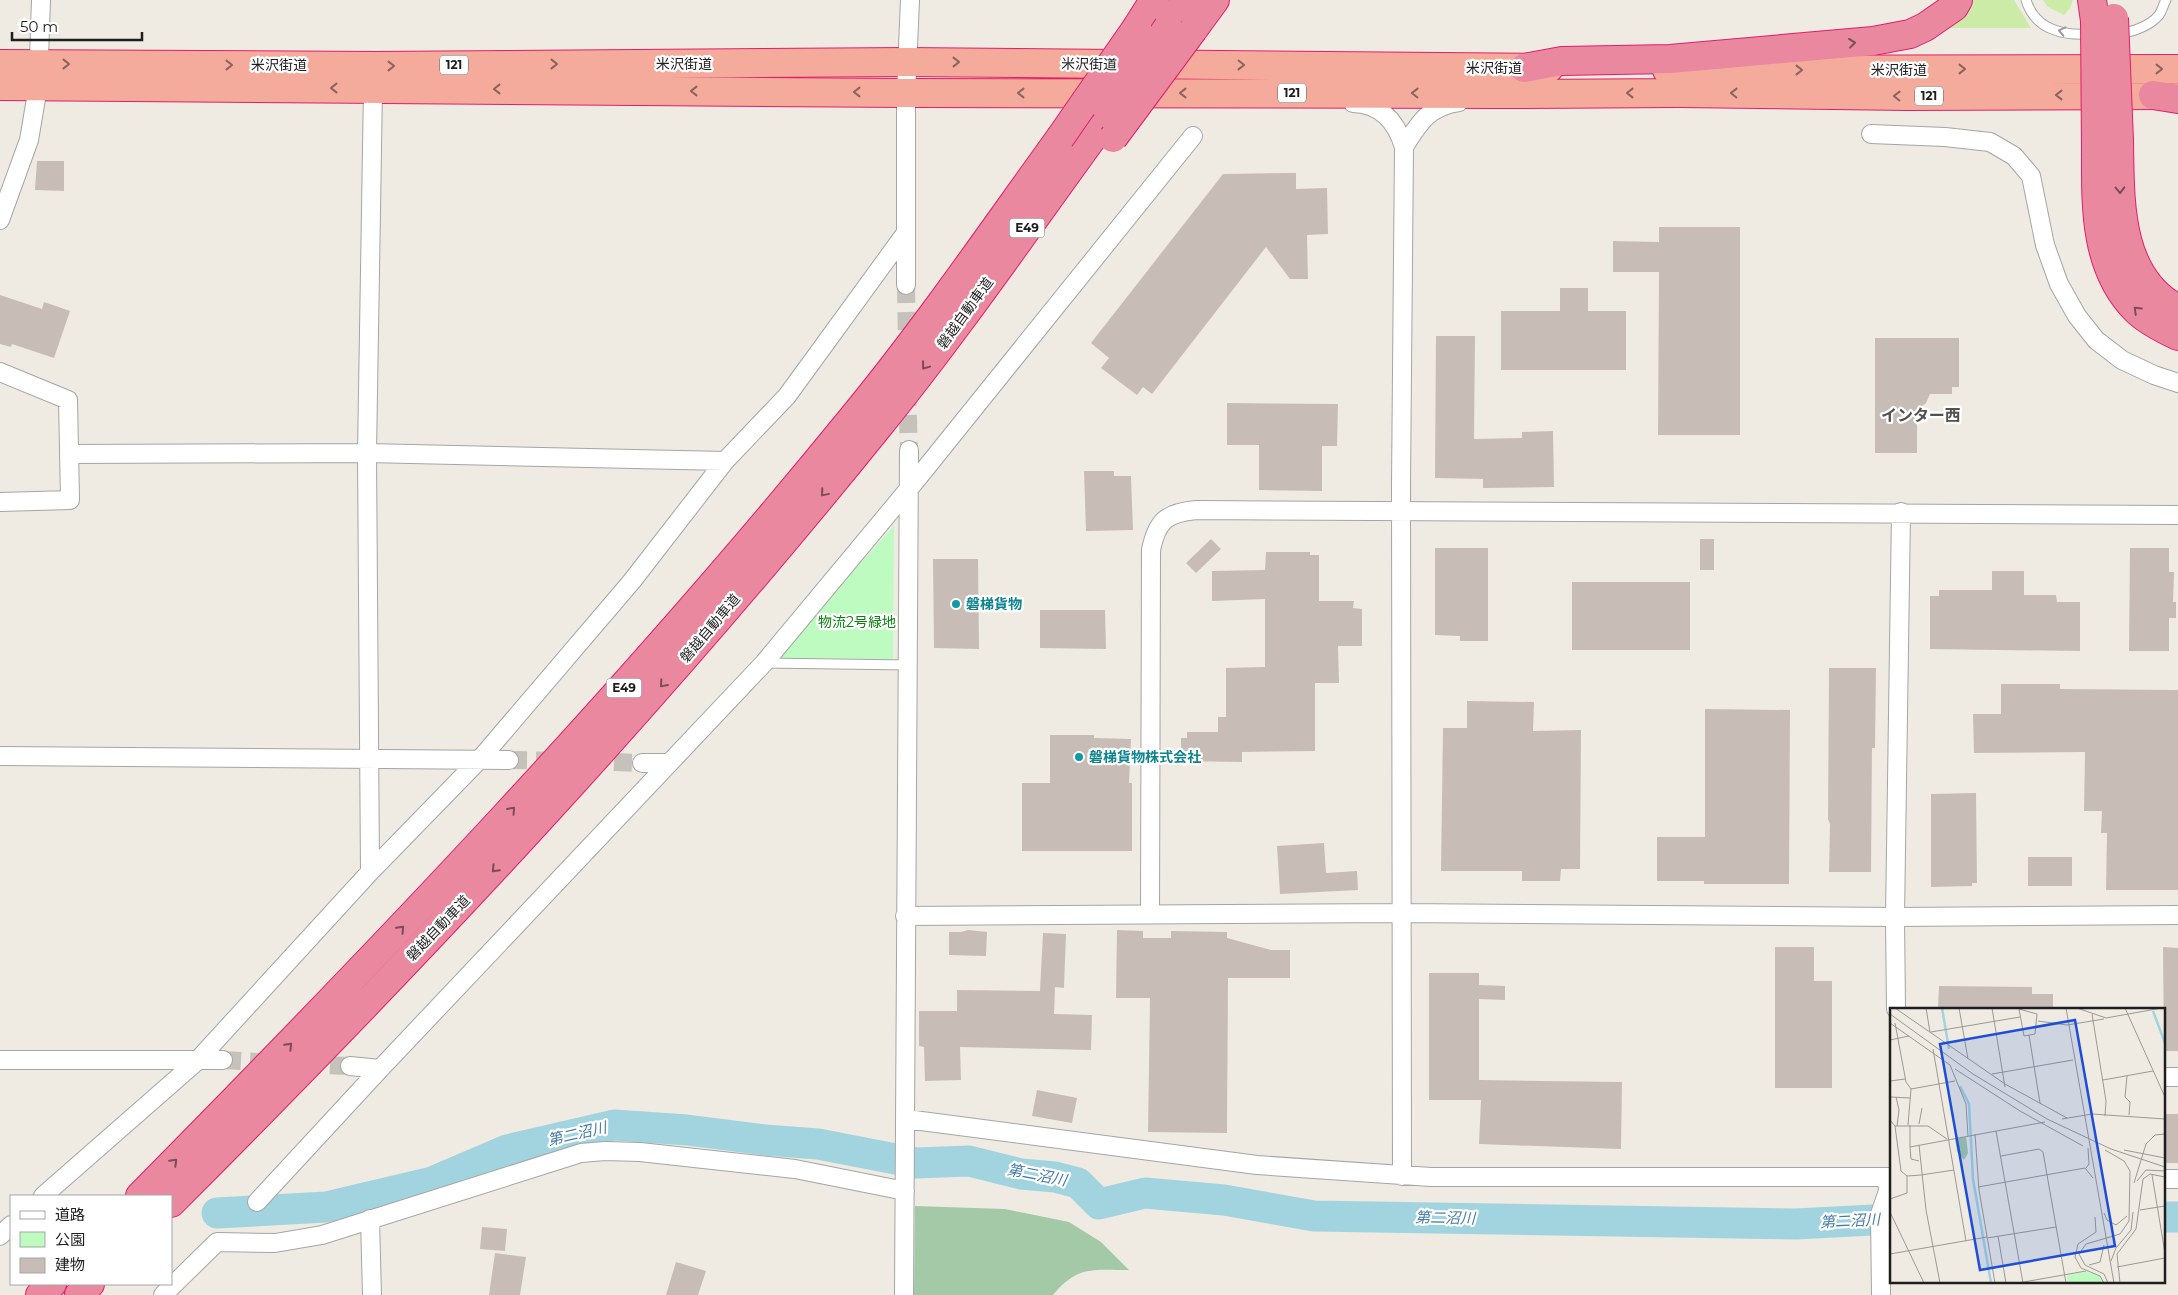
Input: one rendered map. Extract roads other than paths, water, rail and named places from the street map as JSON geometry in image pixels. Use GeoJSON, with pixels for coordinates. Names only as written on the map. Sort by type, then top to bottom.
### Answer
{"type":"FeatureCollection","features":[{"type":"Feature","properties":{"kind":"highway","name":"磐越自動車道"},"geometry":{"type":"LineString","coordinates":[[141,1195],[320,1014],[476,849],[680,624],[856,414],[932,314],[1060,138],[1154,0]]}},
{"type":"Feature","properties":{"kind":"highway","name":"磐越自動車道"},"geometry":{"type":"LineString","coordinates":[[172,1202],[498,866],[701,640],[879,426],[1106,134],[1181,28],[1185,0]]}},
{"type":"Feature","properties":{"kind":"highway"},"geometry":{"type":"LineString","coordinates":[[1181,28],[1215,0]]}},
{"type":"Feature","properties":{"kind":"highway"},"geometry":{"type":"LineString","coordinates":[[1524,68],[1562,61],[1670,59],[1836,46],[1910,34],[1925,28],[1954,6],[1958,0]]}},
{"type":"Feature","properties":{"kind":"highway"},"geometry":{"type":"LineString","coordinates":[[2103,10],[2108,144],[2120,196],[2126,240],[2138,269],[2150,286],[2167,304],[2178,309]]}},
{"type":"Feature","properties":{"kind":"highway","name":"米沢街道"},"geometry":{"type":"LineString","coordinates":[[0,86],[39,76],[374,66],[907,62],[1524,68],[2178,69]]}},
{"type":"Feature","properties":{"kind":"highway","name":"米沢街道"},"geometry":{"type":"LineString","coordinates":[[0,64],[39,76],[373,88],[906,93],[1505,94],[1679,92],[1907,96],[2170,96]]}},
{"type":"Feature","properties":{"kind":"highway"},"geometry":{"type":"LineString","coordinates":[[2108,144],[2096,188],[2100,234],[2107,265],[2119,287],[2136,310],[2159,327],[2178,336]]}},
{"type":"Feature","properties":{"kind":"highway"},"geometry":{"type":"LineString","coordinates":[[40,1295],[51,1285]]}},
{"type":"Feature","properties":{"kind":"highway"},"geometry":{"type":"LineString","coordinates":[[79,1295],[89,1285]]}},
{"type":"Feature","properties":{"kind":"street"},"geometry":{"type":"LineString","coordinates":[[0,220],[29,140],[39,76],[41,0]]}},
{"type":"Feature","properties":{"kind":"street"},"geometry":{"type":"LineString","coordinates":[[906,285],[906,93],[910,0]]}},
{"type":"Feature","properties":{"kind":"street"},"geometry":{"type":"LineString","coordinates":[[370,872],[367,453],[373,88]]}},
{"type":"Feature","properties":{"kind":"street"},"geometry":{"type":"LineString","coordinates":[[1216,93],[1222,98],[1237,103],[1348,103],[1375,107],[1396,128],[1404,147],[1400,512],[1402,1176]]}},
{"type":"Feature","properties":{"kind":"street"},"geometry":{"type":"LineString","coordinates":[[1404,147],[1416,127],[1434,109],[1458,102],[1489,102],[1505,94]]}},
{"type":"Feature","properties":{"kind":"street"},"geometry":{"type":"LineString","coordinates":[[1871,134],[1945,137],[1990,142],[2014,156],[2031,176],[2040,212],[2045,245],[2059,284],[2077,316],[2096,340],[2122,360],[2154,375],[2178,383]]}},
{"type":"Feature","properties":{"kind":"street"},"geometry":{"type":"LineString","coordinates":[[257,1202],[380,1069],[764,663],[909,488],[1193,136]]}},
{"type":"Feature","properties":{"kind":"street"},"geometry":{"type":"LineString","coordinates":[[44,1195],[196,1062],[370,872],[481,758],[632,581],[725,461],[787,396],[905,234]]}},
{"type":"Feature","properties":{"kind":"street"},"geometry":{"type":"LineString","coordinates":[[0,372],[68,400],[70,500],[0,502]]}},
{"type":"Feature","properties":{"kind":"street"},"geometry":{"type":"LineString","coordinates":[[904,1295],[906,916],[911,665],[909,450]]}},
{"type":"Feature","properties":{"kind":"street"},"geometry":{"type":"LineString","coordinates":[[69,454],[367,453],[725,461]]}},
{"type":"Feature","properties":{"kind":"street"},"geometry":{"type":"LineString","coordinates":[[1150,914],[1151,550],[1153,541],[1164,519],[1179,513],[1196,510],[1900,512],[2178,515]]}},
{"type":"Feature","properties":{"kind":"street"},"geometry":{"type":"LineString","coordinates":[[1896,1008],[1895,917],[1900,512]]}},
{"type":"Feature","properties":{"kind":"street"},"geometry":{"type":"LineString","coordinates":[[0,756],[481,758],[509,760]]}},
{"type":"Feature","properties":{"kind":"street"},"geometry":{"type":"LineString","coordinates":[[642,762],[669,764]]}},
{"type":"Feature","properties":{"kind":"street"},"geometry":{"type":"LineString","coordinates":[[906,916],[1401,913],[1895,917],[2178,915]]}},
{"type":"Feature","properties":{"kind":"street"},"geometry":{"type":"LineString","coordinates":[[0,1060],[196,1062],[223,1060]]}},
{"type":"Feature","properties":{"kind":"street"},"geometry":{"type":"LineString","coordinates":[[350,1066],[380,1069]]}},
{"type":"Feature","properties":{"kind":"street"},"geometry":{"type":"LineString","coordinates":[[906,1119],[1257,1165],[1402,1176],[1889,1177],[1888,1191],[1880,1220],[1881,1295]]}},
{"type":"Feature","properties":{"kind":"street"},"geometry":{"type":"LineString","coordinates":[[163,1295],[217,1242],[275,1243],[329,1233],[581,1153],[604,1151],[640,1152],[795,1170],[905,1186]]}},
{"type":"Feature","properties":{"kind":"street"},"geometry":{"type":"LineString","coordinates":[[370,1219],[372,1295]]}},
{"type":"Feature","properties":{"kind":"street"},"geometry":{"type":"LineString","coordinates":[[0,1236],[10,1226]]}},
{"type":"Feature","properties":{"kind":"lane"},"geometry":{"type":"LineString","coordinates":[[2026,0],[2038,22],[2056,30],[2079,35],[2127,33],[2144,26],[2158,16],[2166,0]]}},
{"type":"Feature","properties":{"kind":"lane"},"geometry":{"type":"LineString","coordinates":[[764,663],[911,665]]}},
{"type":"Feature","properties":{"kind":"waterway","name":"第二沼川"},"geometry":{"type":"LineString","coordinates":[[217,1213],[326,1207],[432,1182],[507,1150],[614,1125],[687,1130],[765,1140],[818,1144],[916,1163],[969,1161],[1021,1174],[1055,1177],[1078,1183],[1099,1204],[1145,1193],[1224,1200],[1314,1216],[1796,1224],[1890,1219]]}},
{"type":"Feature","properties":{"kind":"waterway","name":"第二沼川"},"geometry":{"type":"LineString","coordinates":[[2166,1217],[2178,1217]]}},
{"type":"Feature","properties":{"kind":"tunnel"},"geometry":{"type":"LineString","coordinates":[[906,285],[907,349]]}},
{"type":"Feature","properties":{"kind":"tunnel"},"geometry":{"type":"LineString","coordinates":[[907,388],[909,450]]}},
{"type":"Feature","properties":{"kind":"tunnel"},"geometry":{"type":"LineString","coordinates":[[509,760],[561,761]]}},
{"type":"Feature","properties":{"kind":"tunnel"},"geometry":{"type":"LineString","coordinates":[[587,761],[642,763]]}},
{"type":"Feature","properties":{"kind":"tunnel"},"geometry":{"type":"LineString","coordinates":[[223,1060],[275,1063]]}},
{"type":"Feature","properties":{"kind":"tunnel"},"geometry":{"type":"LineString","coordinates":[[303,1064],[350,1066]]}},
{"type":"Feature","properties":{"kind":"place","name":"磐梯貨物"},"geometry":{"type":"Point","coordinates":[956,604]}},
{"type":"Feature","properties":{"kind":"place","name":"磐梯貨物株式会社"},"geometry":{"type":"Point","coordinates":[1079,757]}},
{"type":"Feature","properties":{"kind":"district","name":"インター西"},"geometry":{"type":"Point","coordinates":[1921,415]}},
{"type":"Feature","properties":{"kind":"park label","name":"物流2号緑地"},"geometry":{"type":"Point","coordinates":[857,622]}}]}
